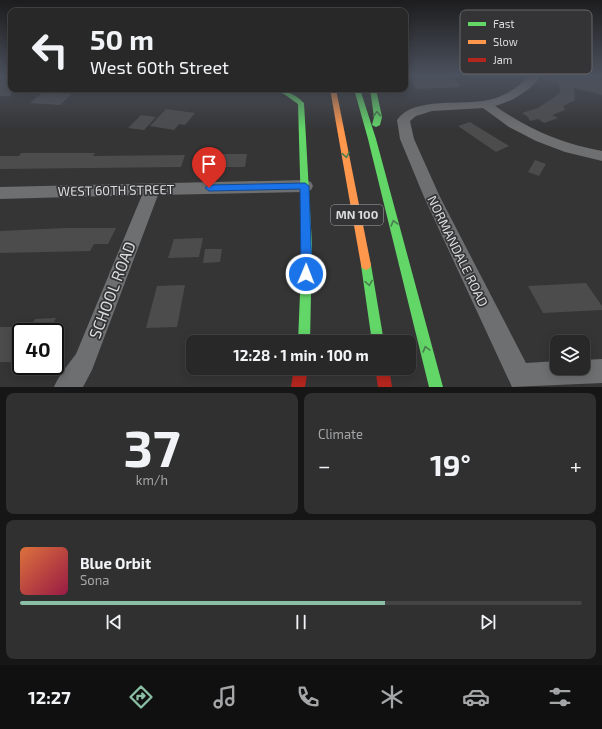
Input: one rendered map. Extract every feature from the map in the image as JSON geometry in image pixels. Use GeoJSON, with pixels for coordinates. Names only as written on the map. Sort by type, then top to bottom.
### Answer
{"type":"FeatureCollection","features":[{"type":"Feature","properties":{"kind":"main road"},"geometry":{"type":"LineString","coordinates":[[286,93],[301,103],[307,245],[305,335]]}},
{"type":"Feature","properties":{"kind":"main road"},"geometry":{"type":"LineString","coordinates":[[328,93],[342,131]]}},
{"type":"Feature","properties":{"kind":"main road","name":"MN 100"},"geometry":{"type":"LineString","coordinates":[[334,93],[360,229],[377,335]]}},
{"type":"Feature","properties":{"kind":"main road","name":"MN 100"},"geometry":{"type":"LineString","coordinates":[[357,93],[372,139],[436,387]]}},
{"type":"Feature","properties":{"kind":"main road"},"geometry":{"type":"LineString","coordinates":[[372,139],[378,117],[374,93]]}},
{"type":"Feature","properties":{"kind":"main road"},"geometry":{"type":"LineString","coordinates":[[298,387],[299,375]]}},
{"type":"Feature","properties":{"kind":"main road"},"geometry":{"type":"LineString","coordinates":[[383,375],[385,387]]}},
{"type":"Feature","properties":{"kind":"street"},"geometry":{"type":"LineString","coordinates":[[486,105],[518,93]]}},
{"type":"Feature","properties":{"kind":"street"},"geometry":{"type":"LineString","coordinates":[[486,105],[518,128],[539,138],[564,148],[602,156]]}},
{"type":"Feature","properties":{"kind":"street","name":"NORMANDALE ROAD"},"geometry":{"type":"LineString","coordinates":[[486,105],[437,107],[419,110],[410,114],[403,120],[407,138],[432,197],[522,381]]}},
{"type":"Feature","properties":{"kind":"street","name":"WEST 60TH STREET"},"geometry":{"type":"LineString","coordinates":[[0,193],[305,186]]}},
{"type":"Feature","properties":{"kind":"street","name":"SCHOOL ROAD"},"geometry":{"type":"LineString","coordinates":[[66,387],[73,380],[84,362],[152,190]]}},
{"type":"Feature","properties":{"kind":"street"},"geometry":{"type":"LineString","coordinates":[[522,381],[602,371]]}},
{"type":"Feature","properties":{"kind":"building"},"geometry":{"type":"Polygon","coordinates":[[[0,93],[11,93],[11,96],[0,96],[0,93]]]}},
{"type":"Feature","properties":{"kind":"building"},"geometry":{"type":"Polygon","coordinates":[[[42,93],[72,94],[60,105],[30,103],[42,93]]]}},
{"type":"Feature","properties":{"kind":"building"},"geometry":{"type":"Polygon","coordinates":[[[560,93],[574,93],[575,100],[563,106],[565,110],[552,115],[558,118],[544,123],[538,119],[530,121],[528,117],[522,113],[538,108],[560,93]]]}},
{"type":"Feature","properties":{"kind":"building"},"geometry":{"type":"Polygon","coordinates":[[[166,109],[195,113],[185,125],[179,124],[174,130],[150,126],[166,109]]]}},
{"type":"Feature","properties":{"kind":"building"},"geometry":{"type":"Polygon","coordinates":[[[141,115],[156,117],[144,130],[128,128],[141,115]]]}},
{"type":"Feature","properties":{"kind":"building"},"geometry":{"type":"Polygon","coordinates":[[[470,122],[509,146],[496,152],[458,126],[470,122]]]}},
{"type":"Feature","properties":{"kind":"building"},"geometry":{"type":"Polygon","coordinates":[[[21,153],[95,153],[93,156],[185,155],[181,167],[0,169],[0,156],[19,156],[21,153]]]}},
{"type":"Feature","properties":{"kind":"building"},"geometry":{"type":"Polygon","coordinates":[[[208,154],[247,154],[245,167],[205,167],[208,154]]]}},
{"type":"Feature","properties":{"kind":"building"},"geometry":{"type":"Polygon","coordinates":[[[535,160],[546,164],[539,176],[528,172],[535,160]]]}},
{"type":"Feature","properties":{"kind":"building"},"geometry":{"type":"Polygon","coordinates":[[[66,228],[116,228],[108,244],[94,244],[90,251],[0,253],[0,231],[66,228]]]}},
{"type":"Feature","properties":{"kind":"building"},"geometry":{"type":"Polygon","coordinates":[[[203,238],[199,257],[168,258],[174,239],[203,238]]]}},
{"type":"Feature","properties":{"kind":"building"},"geometry":{"type":"Polygon","coordinates":[[[205,249],[222,249],[220,262],[203,263],[205,249]]]}},
{"type":"Feature","properties":{"kind":"building"},"geometry":{"type":"Polygon","coordinates":[[[586,283],[602,306],[602,310],[543,313],[528,286],[586,283]]]}},
{"type":"Feature","properties":{"kind":"building"},"geometry":{"type":"Polygon","coordinates":[[[185,285],[177,327],[146,328],[157,286],[185,285]]]}},
{"type":"Feature","properties":{"kind":"building"},"geometry":{"type":"Polygon","coordinates":[[[56,318],[54,323],[33,323],[35,319],[56,318]]]}},
{"type":"Feature","properties":{"kind":"building"},"geometry":{"type":"Polygon","coordinates":[[[0,327],[12,327],[12,362],[0,362],[0,327]]]}},
{"type":"Feature","properties":{"kind":"traffic: fast"},"geometry":{"type":"LineString","coordinates":[[286,93],[301,103],[307,245],[304,335]]}},
{"type":"Feature","properties":{"kind":"traffic: fast"},"geometry":{"type":"LineString","coordinates":[[358,93],[372,139],[436,387]]}},
{"type":"Feature","properties":{"kind":"traffic: fast"},"geometry":{"type":"LineString","coordinates":[[374,93],[378,117],[376,125]]}},
{"type":"Feature","properties":{"kind":"traffic: fast"},"geometry":{"type":"LineString","coordinates":[[366,265],[377,335]]}},
{"type":"Feature","properties":{"kind":"traffic: slow"},"geometry":{"type":"LineString","coordinates":[[334,93],[366,265]]}},
{"type":"Feature","properties":{"kind":"traffic: jam"},"geometry":{"type":"LineString","coordinates":[[298,387],[300,375]]}},
{"type":"Feature","properties":{"kind":"traffic: jam"},"geometry":{"type":"LineString","coordinates":[[383,375],[385,387]]}},
{"type":"Feature","properties":{"kind":"route"},"geometry":{"type":"LineString","coordinates":[[209,188],[305,186],[307,245],[306,274]]}}]}
